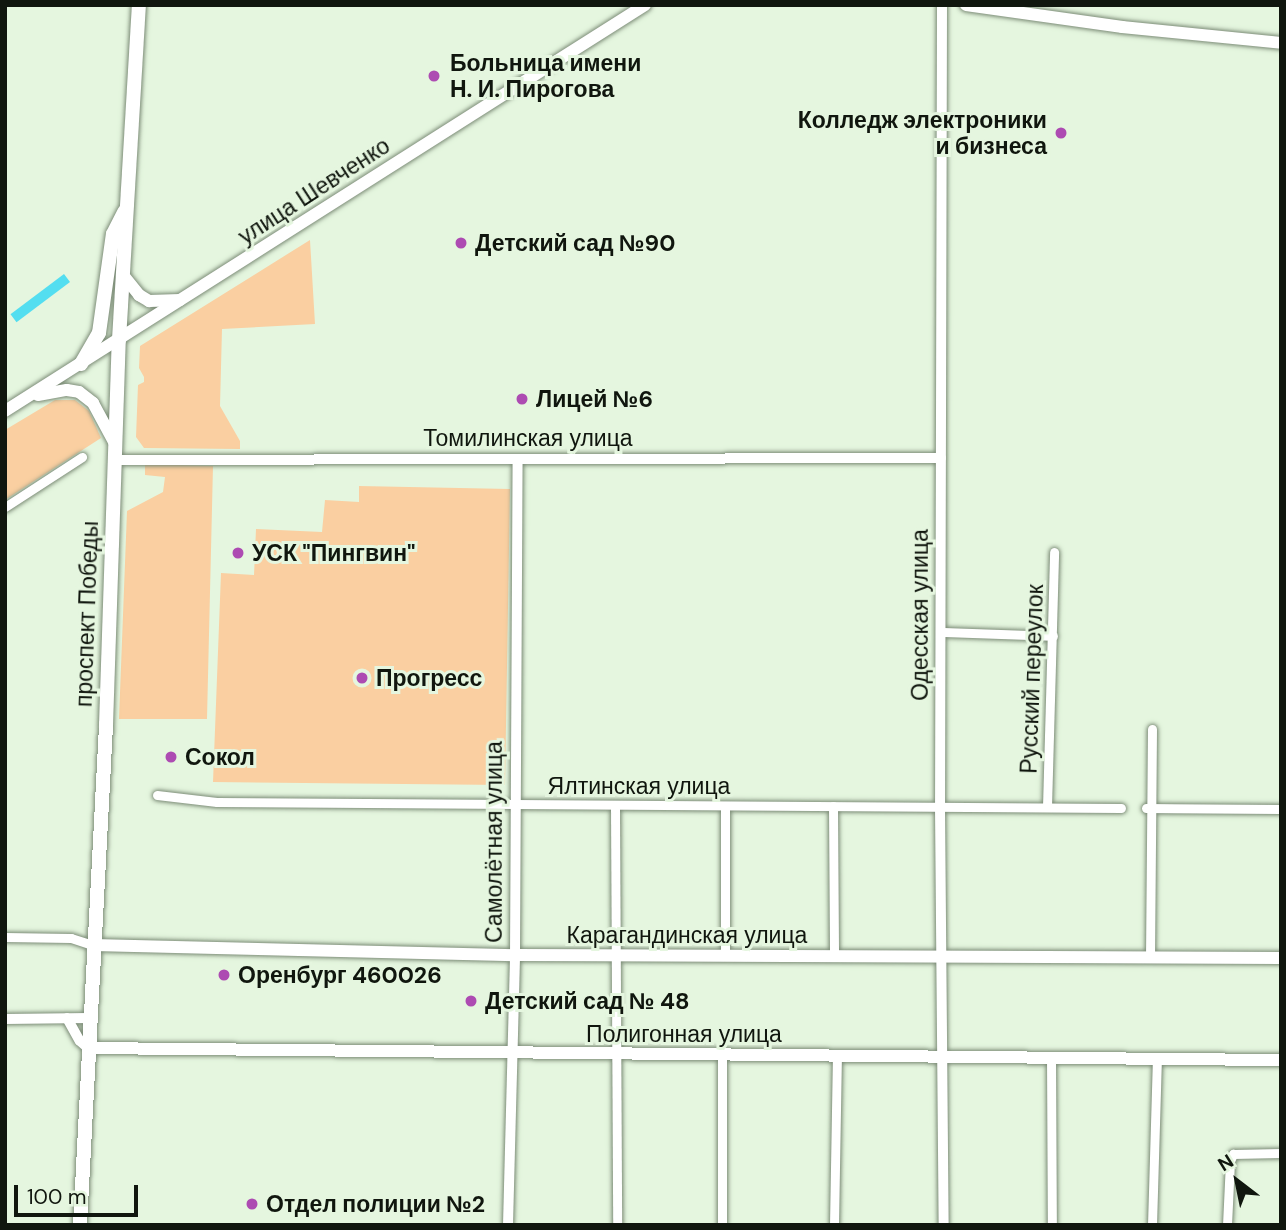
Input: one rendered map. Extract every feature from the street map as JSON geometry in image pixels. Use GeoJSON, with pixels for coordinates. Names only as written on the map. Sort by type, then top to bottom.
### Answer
{"type":"FeatureCollection","features":[{"type":"Feature","properties":{"kind":"main road","name":"улица Шевченко"},"geometry":{"type":"LineString","coordinates":[[5,411],[645,5]]}},
{"type":"Feature","properties":{"kind":"main road"},"geometry":{"type":"LineString","coordinates":[[967,5],[1122,27],[1281,43]]}},
{"type":"Feature","properties":{"kind":"main road","name":"проспект Победы"},"geometry":{"type":"LineString","coordinates":[[80,1225],[106,725],[119,340],[142,7]]}},
{"type":"Feature","properties":{"kind":"main road"},"geometry":{"type":"LineString","coordinates":[[81,364],[99,333],[113,234],[127,205]]}},
{"type":"Feature","properties":{"kind":"main road"},"geometry":{"type":"LineString","coordinates":[[123,275],[139,295],[149,301],[184,299]]}},
{"type":"Feature","properties":{"kind":"main road"},"geometry":{"type":"LineString","coordinates":[[27,397],[68,390],[79,392],[93,403],[114,442]]}},
{"type":"Feature","properties":{"kind":"main road","name":"Карагандинская улица"},"geometry":{"type":"LineString","coordinates":[[93,945],[515,955],[1281,958]]}},
{"type":"Feature","properties":{"kind":"main road","name":"Полигонная улица"},"geometry":{"type":"LineString","coordinates":[[88,1048],[512,1055],[1281,1060]]}},
{"type":"Feature","properties":{"kind":"street","name":"Одесская улица"},"geometry":{"type":"LineString","coordinates":[[942,5],[940,807],[944,1225]]}},
{"type":"Feature","properties":{"kind":"street"},"geometry":{"type":"LineString","coordinates":[[5,507],[82,457]]}},
{"type":"Feature","properties":{"kind":"street","name":"Томилинская улица"},"geometry":{"type":"LineString","coordinates":[[115,460],[941,458]]}},
{"type":"Feature","properties":{"kind":"street","name":"Самолётная улица"},"geometry":{"type":"LineString","coordinates":[[508,1225],[515,955],[518,459]]}},
{"type":"Feature","properties":{"kind":"street","name":"Русский переулок"},"geometry":{"type":"LineString","coordinates":[[1047,807],[1055,552]]}},
{"type":"Feature","properties":{"kind":"street"},"geometry":{"type":"LineString","coordinates":[[941,632],[1053,636]]}},
{"type":"Feature","properties":{"kind":"street"},"geometry":{"type":"LineString","coordinates":[[1150,958],[1148,808],[1152,729]]}},
{"type":"Feature","properties":{"kind":"street","name":"Ялтинская улица"},"geometry":{"type":"LineString","coordinates":[[157,795],[217,802],[423,801],[1121,808]]}},
{"type":"Feature","properties":{"kind":"street"},"geometry":{"type":"LineString","coordinates":[[615,805],[617,1225]]}},
{"type":"Feature","properties":{"kind":"street"},"geometry":{"type":"LineString","coordinates":[[725,806],[725,956]]}},
{"type":"Feature","properties":{"kind":"street"},"geometry":{"type":"LineString","coordinates":[[833,806],[834,957]]}},
{"type":"Feature","properties":{"kind":"street"},"geometry":{"type":"LineString","coordinates":[[1148,808],[1281,809]]}},
{"type":"Feature","properties":{"kind":"street"},"geometry":{"type":"LineString","coordinates":[[5,937],[71,938],[93,945]]}},
{"type":"Feature","properties":{"kind":"street"},"geometry":{"type":"LineString","coordinates":[[5,1018],[89,1018]]}},
{"type":"Feature","properties":{"kind":"street"},"geometry":{"type":"LineString","coordinates":[[67,1018],[80,1041],[88,1048]]}},
{"type":"Feature","properties":{"kind":"street"},"geometry":{"type":"LineString","coordinates":[[722,1055],[722,1225]]}},
{"type":"Feature","properties":{"kind":"street"},"geometry":{"type":"LineString","coordinates":[[834,1225],[837,1056]]}},
{"type":"Feature","properties":{"kind":"street"},"geometry":{"type":"LineString","coordinates":[[1051,1057],[1052,1225]]}},
{"type":"Feature","properties":{"kind":"street"},"geometry":{"type":"LineString","coordinates":[[1152,1225],[1157,1058]]}},
{"type":"Feature","properties":{"kind":"street"},"geometry":{"type":"LineString","coordinates":[[1227,1225],[1230,1161],[1233,1154],[1281,1153]]}},
{"type":"Feature","properties":{"kind":"shaded area"},"geometry":{"type":"Polygon","coordinates":[[[310,240],[315,324],[222,329],[220,406],[240,441],[240,449],[144,448],[136,437],[138,385],[144,382],[139,368],[140,346],[310,240]]]}},
{"type":"Feature","properties":{"kind":"shaded area"},"geometry":{"type":"Polygon","coordinates":[[[55,400],[75,400],[89,411],[101,438],[5,500],[5,430],[55,400]]]}},
{"type":"Feature","properties":{"kind":"shaded area"},"geometry":{"type":"Polygon","coordinates":[[[145,464],[213,466],[207,719],[119,719],[127,511],[163,492],[165,477],[145,475],[145,464]]]}},
{"type":"Feature","properties":{"kind":"shaded area","name":"Прогресс"},"geometry":{"type":"Polygon","coordinates":[[[359,486],[510,489],[505,785],[213,782],[221,573],[254,575],[256,529],[322,532],[325,500],[359,502],[359,486]]]}},
{"type":"Feature","properties":{"kind":"water"},"geometry":{"type":"Polygon","coordinates":[[[64,274],[70,282],[17,322],[10,314],[64,274]]]}},
{"type":"Feature","properties":{"kind":"place","name":"Больница имени Н. И. Пирогова"},"geometry":{"type":"Point","coordinates":[434,76]}},
{"type":"Feature","properties":{"kind":"place","name":"Колледж электроники и бизнеса"},"geometry":{"type":"Point","coordinates":[1061,133]}},
{"type":"Feature","properties":{"kind":"place","name":"Детский сад №90"},"geometry":{"type":"Point","coordinates":[461,243]}},
{"type":"Feature","properties":{"kind":"place","name":"Лицей №6"},"geometry":{"type":"Point","coordinates":[522,399]}},
{"type":"Feature","properties":{"kind":"place","name":"УСК \"Пингвин\""},"geometry":{"type":"Point","coordinates":[238,553]}},
{"type":"Feature","properties":{"kind":"place","name":"Прогресс"},"geometry":{"type":"Point","coordinates":[362,678]}},
{"type":"Feature","properties":{"kind":"place","name":"Сокол"},"geometry":{"type":"Point","coordinates":[171,757]}},
{"type":"Feature","properties":{"kind":"place","name":"Оренбург 460026"},"geometry":{"type":"Point","coordinates":[224,975]}},
{"type":"Feature","properties":{"kind":"place","name":"Детский сад № 48"},"geometry":{"type":"Point","coordinates":[471,1001]}},
{"type":"Feature","properties":{"kind":"place","name":"Отдел полиции №2"},"geometry":{"type":"Point","coordinates":[252,1204]}}]}
